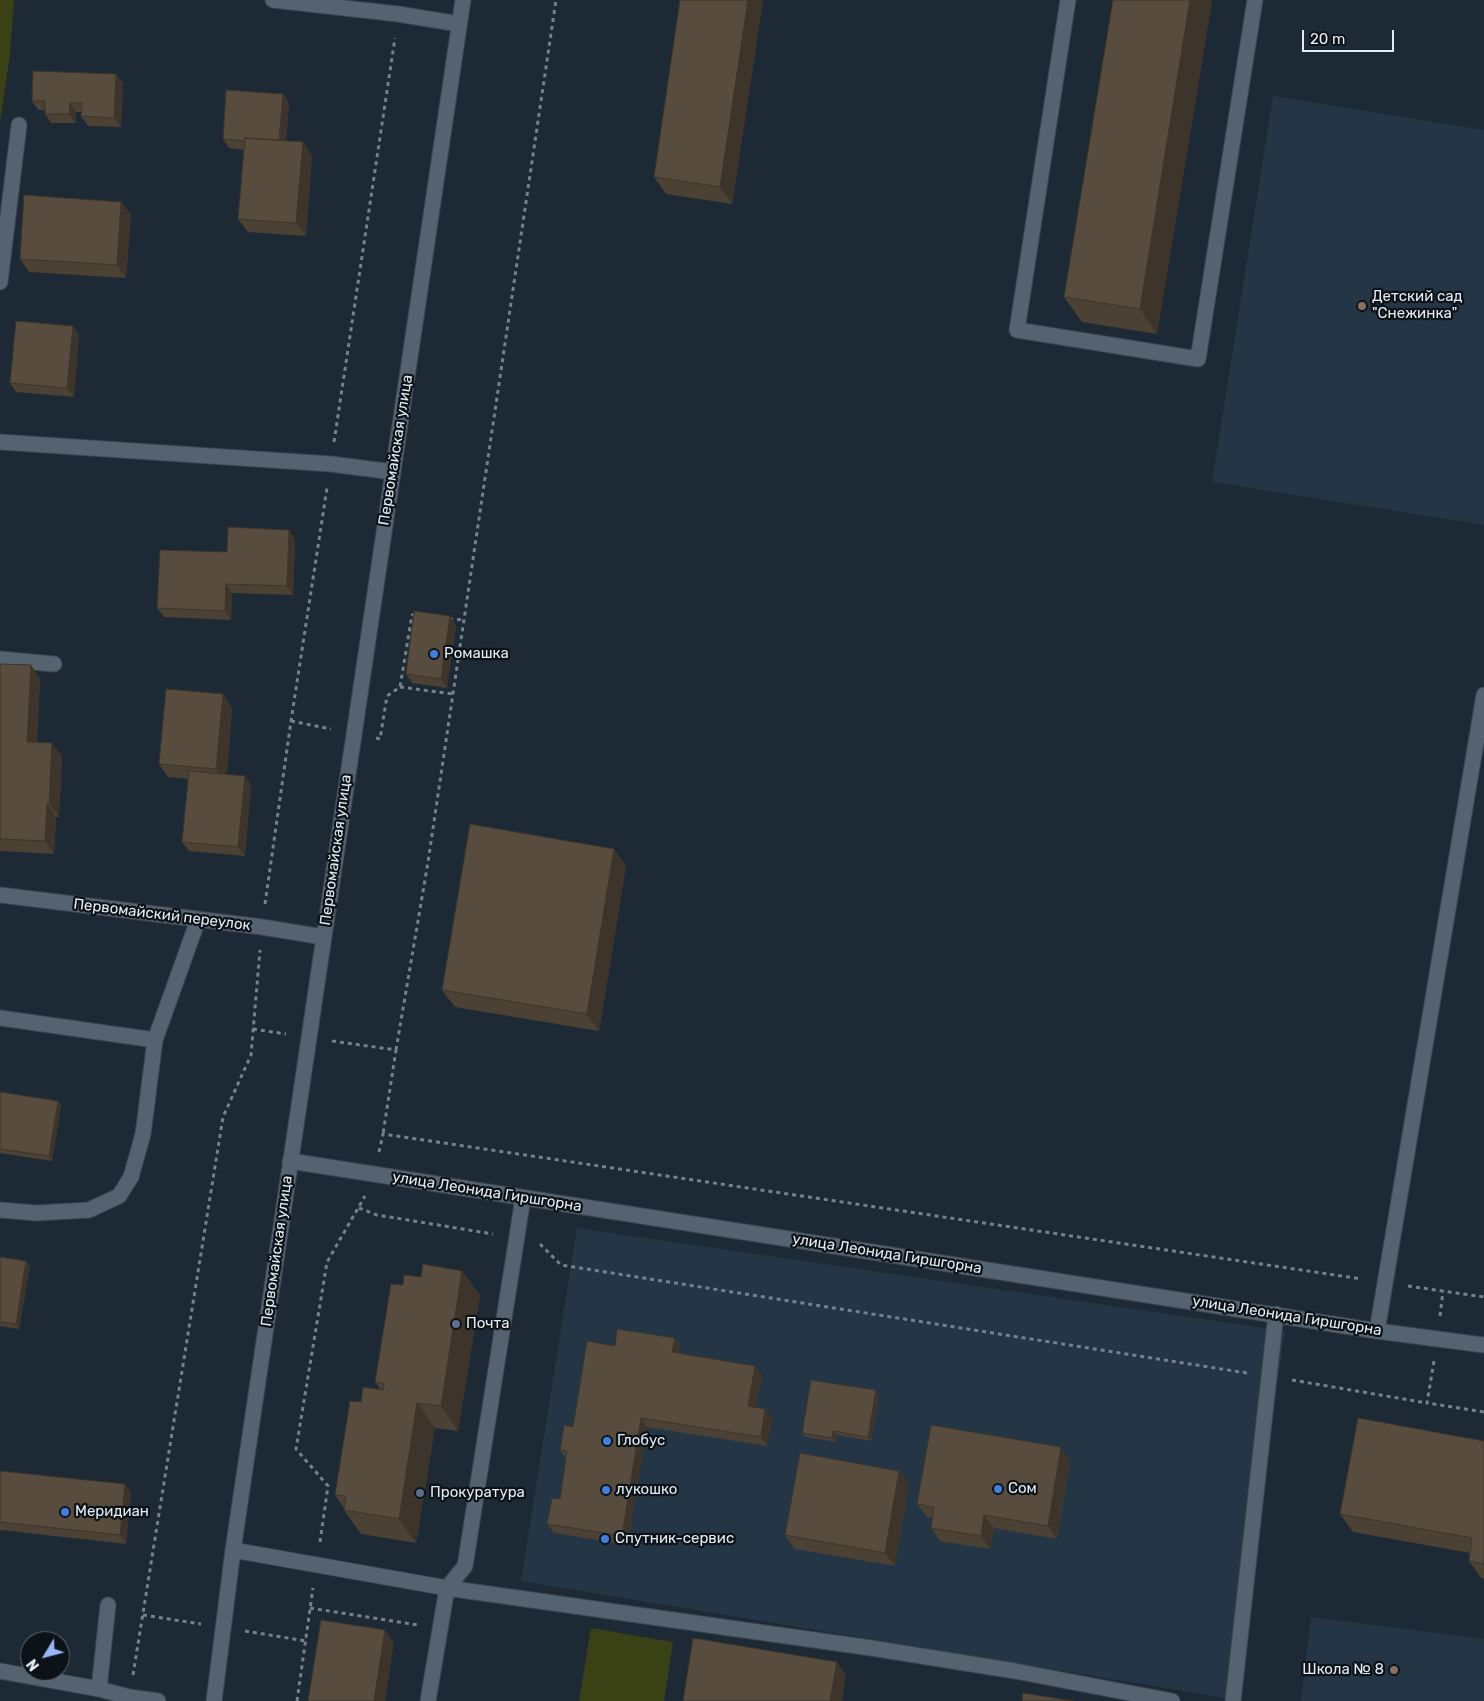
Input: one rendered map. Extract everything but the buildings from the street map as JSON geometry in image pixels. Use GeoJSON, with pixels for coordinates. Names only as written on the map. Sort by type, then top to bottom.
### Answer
{"type":"FeatureCollection","features":[{"type":"Feature","properties":{"kind":"main road"},"geometry":{"type":"LineString","coordinates":[[273,0],[398,14],[459,24]]}},
{"type":"Feature","properties":{"kind":"main road","name":"Первомайская улица"},"geometry":{"type":"LineString","coordinates":[[214,1701],[233,1550],[308,1037],[463,0]]}},
{"type":"Feature","properties":{"kind":"main road"},"geometry":{"type":"LineString","coordinates":[[1068,0],[1017,330],[1198,359],[1255,0]]}},
{"type":"Feature","properties":{"kind":"main road"},"geometry":{"type":"LineString","coordinates":[[0,282],[18,125]]}},
{"type":"Feature","properties":{"kind":"main road"},"geometry":{"type":"LineString","coordinates":[[0,442],[331,464],[393,472]]}},
{"type":"Feature","properties":{"kind":"main road"},"geometry":{"type":"LineString","coordinates":[[0,659],[54,664]]}},
{"type":"Feature","properties":{"kind":"main road"},"geometry":{"type":"LineString","coordinates":[[1377,1331],[1482,723],[1484,694]]}},
{"type":"Feature","properties":{"kind":"main road","name":"Первомайский переулок"},"geometry":{"type":"LineString","coordinates":[[0,895],[324,937]]}},
{"type":"Feature","properties":{"kind":"main road"},"geometry":{"type":"LineString","coordinates":[[0,1210],[37,1213],[89,1210],[119,1196],[131,1177],[143,1134],[155,1040],[198,920]]}},
{"type":"Feature","properties":{"kind":"main road"},"geometry":{"type":"LineString","coordinates":[[0,1018],[155,1040]]}},
{"type":"Feature","properties":{"kind":"main road","name":"улица Леонида Гиршгорна"},"geometry":{"type":"LineString","coordinates":[[290,1161],[1377,1331],[1484,1346]]}},
{"type":"Feature","properties":{"kind":"main road"},"geometry":{"type":"LineString","coordinates":[[428,1701],[447,1588],[464,1566],[523,1198]]}},
{"type":"Feature","properties":{"kind":"main road"},"geometry":{"type":"LineString","coordinates":[[1233,1701],[1276,1314]]}},
{"type":"Feature","properties":{"kind":"main road"},"geometry":{"type":"LineString","coordinates":[[233,1550],[447,1588],[880,1649],[1015,1671],[1172,1701]]}},
{"type":"Feature","properties":{"kind":"main road"},"geometry":{"type":"LineString","coordinates":[[99,1688],[108,1605]]}},
{"type":"Feature","properties":{"kind":"main road"},"geometry":{"type":"LineString","coordinates":[[0,1671],[99,1688],[129,1697],[158,1701]]}},
{"type":"Feature","properties":{"kind":"path"},"geometry":{"type":"LineString","coordinates":[[297,1701],[328,1486],[296,1449],[328,1262],[359,1208],[375,1174],[428,862],[556,0]]}},
{"type":"Feature","properties":{"kind":"path"},"geometry":{"type":"LineString","coordinates":[[129,1697],[222,1117],[251,1055],[262,928],[291,721],[398,14]]}},
{"type":"Feature","properties":{"kind":"path"},"geometry":{"type":"LineString","coordinates":[[400,687],[412,615],[420,616]]}},
{"type":"Feature","properties":{"kind":"path"},"geometry":{"type":"LineString","coordinates":[[446,618],[464,620]]}},
{"type":"Feature","properties":{"kind":"path"},"geometry":{"type":"LineString","coordinates":[[380,739],[387,696],[400,687],[453,694]]}},
{"type":"Feature","properties":{"kind":"path"},"geometry":{"type":"LineString","coordinates":[[253,1029],[396,1050]]}},
{"type":"Feature","properties":{"kind":"path"},"geometry":{"type":"LineString","coordinates":[[382,1134],[1484,1297]]}},
{"type":"Feature","properties":{"kind":"path"},"geometry":{"type":"LineString","coordinates":[[359,1208],[378,1215],[536,1241],[561,1265],[1269,1376],[1484,1412]]}},
{"type":"Feature","properties":{"kind":"path"},"geometry":{"type":"LineString","coordinates":[[1427,1403],[1444,1291]]}},
{"type":"Feature","properties":{"kind":"path"},"geometry":{"type":"LineString","coordinates":[[310,1608],[441,1628]]}},
{"type":"Feature","properties":{"kind":"shaded area","name":"Детский сад \"Снежинка\""},"geometry":{"type":"Polygon","coordinates":[[[1273,96],[1484,130],[1484,525],[1212,482],[1273,96]]]}},
{"type":"Feature","properties":{"kind":"shaded area"},"geometry":{"type":"Polygon","coordinates":[[[577,1228],[1285,1331],[1232,1699],[521,1581],[577,1228]]]}},
{"type":"Feature","properties":{"kind":"shaded area","name":"Школа № 8"},"geometry":{"type":"Polygon","coordinates":[[[1311,1617],[1484,1639],[1484,1701],[1301,1701],[1311,1617]]]}},
{"type":"Feature","properties":{"kind":"green space"},"geometry":{"type":"Polygon","coordinates":[[[0,0],[14,0],[10,54],[0,123],[0,0]]]}},
{"type":"Feature","properties":{"kind":"green space"},"geometry":{"type":"Polygon","coordinates":[[[591,1628],[673,1642],[664,1701],[579,1701],[591,1628]]]}},
{"type":"Feature","properties":{"kind":"place","name":"Детский сад \"Снежинка\""},"geometry":{"type":"Point","coordinates":[1362,306]}},
{"type":"Feature","properties":{"kind":"place","name":"Ромашка"},"geometry":{"type":"Point","coordinates":[434,654]}},
{"type":"Feature","properties":{"kind":"place","name":"Почта"},"geometry":{"type":"Point","coordinates":[456,1324]}},
{"type":"Feature","properties":{"kind":"place","name":"Глобус"},"geometry":{"type":"Point","coordinates":[607,1441]}},
{"type":"Feature","properties":{"kind":"place","name":"Сом"},"geometry":{"type":"Point","coordinates":[998,1489]}},
{"type":"Feature","properties":{"kind":"place","name":"лукошко"},"geometry":{"type":"Point","coordinates":[606,1490]}},
{"type":"Feature","properties":{"kind":"place","name":"Прокуратура"},"geometry":{"type":"Point","coordinates":[420,1493]}},
{"type":"Feature","properties":{"kind":"place","name":"Меридиан"},"geometry":{"type":"Point","coordinates":[65,1512]}},
{"type":"Feature","properties":{"kind":"place","name":"Спутник-сервис"},"geometry":{"type":"Point","coordinates":[605,1539]}},
{"type":"Feature","properties":{"kind":"place","name":"Школа № 8"},"geometry":{"type":"Point","coordinates":[1394,1670]}}]}
